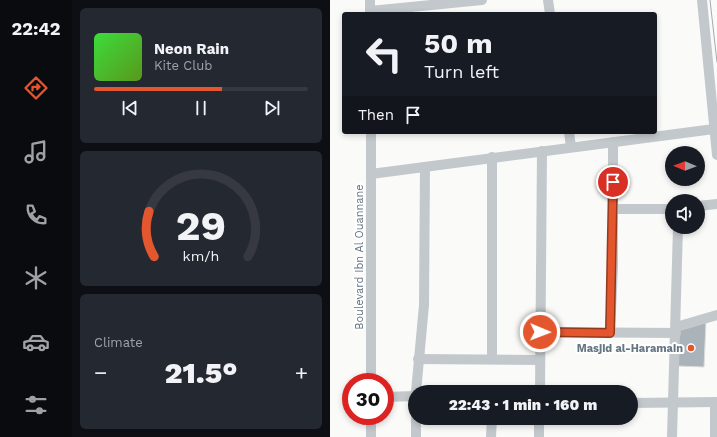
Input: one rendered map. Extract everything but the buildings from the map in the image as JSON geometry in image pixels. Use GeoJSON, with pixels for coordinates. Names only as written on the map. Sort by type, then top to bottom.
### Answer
{"type":"FeatureCollection","features":[{"type":"Feature","properties":{"kind":"street"},"geometry":{"type":"LineString","coordinates":[[370,0],[370,12]]}},
{"type":"Feature","properties":{"kind":"street"},"geometry":{"type":"LineString","coordinates":[[379,12],[482,0]]}},
{"type":"Feature","properties":{"kind":"street"},"geometry":{"type":"LineString","coordinates":[[548,0],[550,12]]}},
{"type":"Feature","properties":{"kind":"street"},"geometry":{"type":"LineString","coordinates":[[702,0],[717,155]]}},
{"type":"Feature","properties":{"kind":"street"},"geometry":{"type":"LineString","coordinates":[[372,174],[714,129]]}},
{"type":"Feature","properties":{"kind":"street","name":"Boulevard Ibn Al Ouannane"},"geometry":{"type":"LineString","coordinates":[[371,134],[371,373]]}},
{"type":"Feature","properties":{"kind":"street"},"geometry":{"type":"LineString","coordinates":[[569,134],[571,147]]}},
{"type":"Feature","properties":{"kind":"street"},"geometry":{"type":"LineString","coordinates":[[610,333],[613,142]]}},
{"type":"Feature","properties":{"kind":"street"},"geometry":{"type":"LineString","coordinates":[[540,385],[542,151]]}},
{"type":"Feature","properties":{"kind":"street"},"geometry":{"type":"LineString","coordinates":[[492,158],[492,359]]}},
{"type":"Feature","properties":{"kind":"street"},"geometry":{"type":"LineString","coordinates":[[416,385],[424,305],[425,167]]}},
{"type":"Feature","properties":{"kind":"street"},"geometry":{"type":"LineString","coordinates":[[705,205],[717,204]]}},
{"type":"Feature","properties":{"kind":"street"},"geometry":{"type":"LineString","coordinates":[[613,209],[665,209]]}},
{"type":"Feature","properties":{"kind":"street"},"geometry":{"type":"LineString","coordinates":[[672,437],[678,234]]}},
{"type":"Feature","properties":{"kind":"street"},"geometry":{"type":"LineString","coordinates":[[540,332],[610,333],[676,330],[717,315]]}},
{"type":"Feature","properties":{"kind":"street"},"geometry":{"type":"LineString","coordinates":[[418,359],[540,360]]}},
{"type":"Feature","properties":{"kind":"street"},"geometry":{"type":"LineString","coordinates":[[394,397],[408,396]]}},
{"type":"Feature","properties":{"kind":"street"},"geometry":{"type":"LineString","coordinates":[[638,403],[716,402],[715,437]]}},
{"type":"Feature","properties":{"kind":"street"},"geometry":{"type":"LineString","coordinates":[[371,425],[371,437]]}},
{"type":"Feature","properties":{"kind":"street"},"geometry":{"type":"LineString","coordinates":[[416,425],[416,437]]}},
{"type":"Feature","properties":{"kind":"street"},"geometry":{"type":"LineString","coordinates":[[492,425],[492,437]]}},
{"type":"Feature","properties":{"kind":"street"},"geometry":{"type":"LineString","coordinates":[[539,425],[539,437]]}},
{"type":"Feature","properties":{"kind":"tram line"},"geometry":{"type":"LineString","coordinates":[[710,0],[717,62]]}},
{"type":"Feature","properties":{"kind":"place","name":"Masjid al-Haramain"},"geometry":{"type":"Point","coordinates":[691,348]}},
{"type":"Feature","properties":{"kind":"route"},"geometry":{"type":"LineString","coordinates":[[540,332],[610,333],[613,267],[613,182]]}}]}
